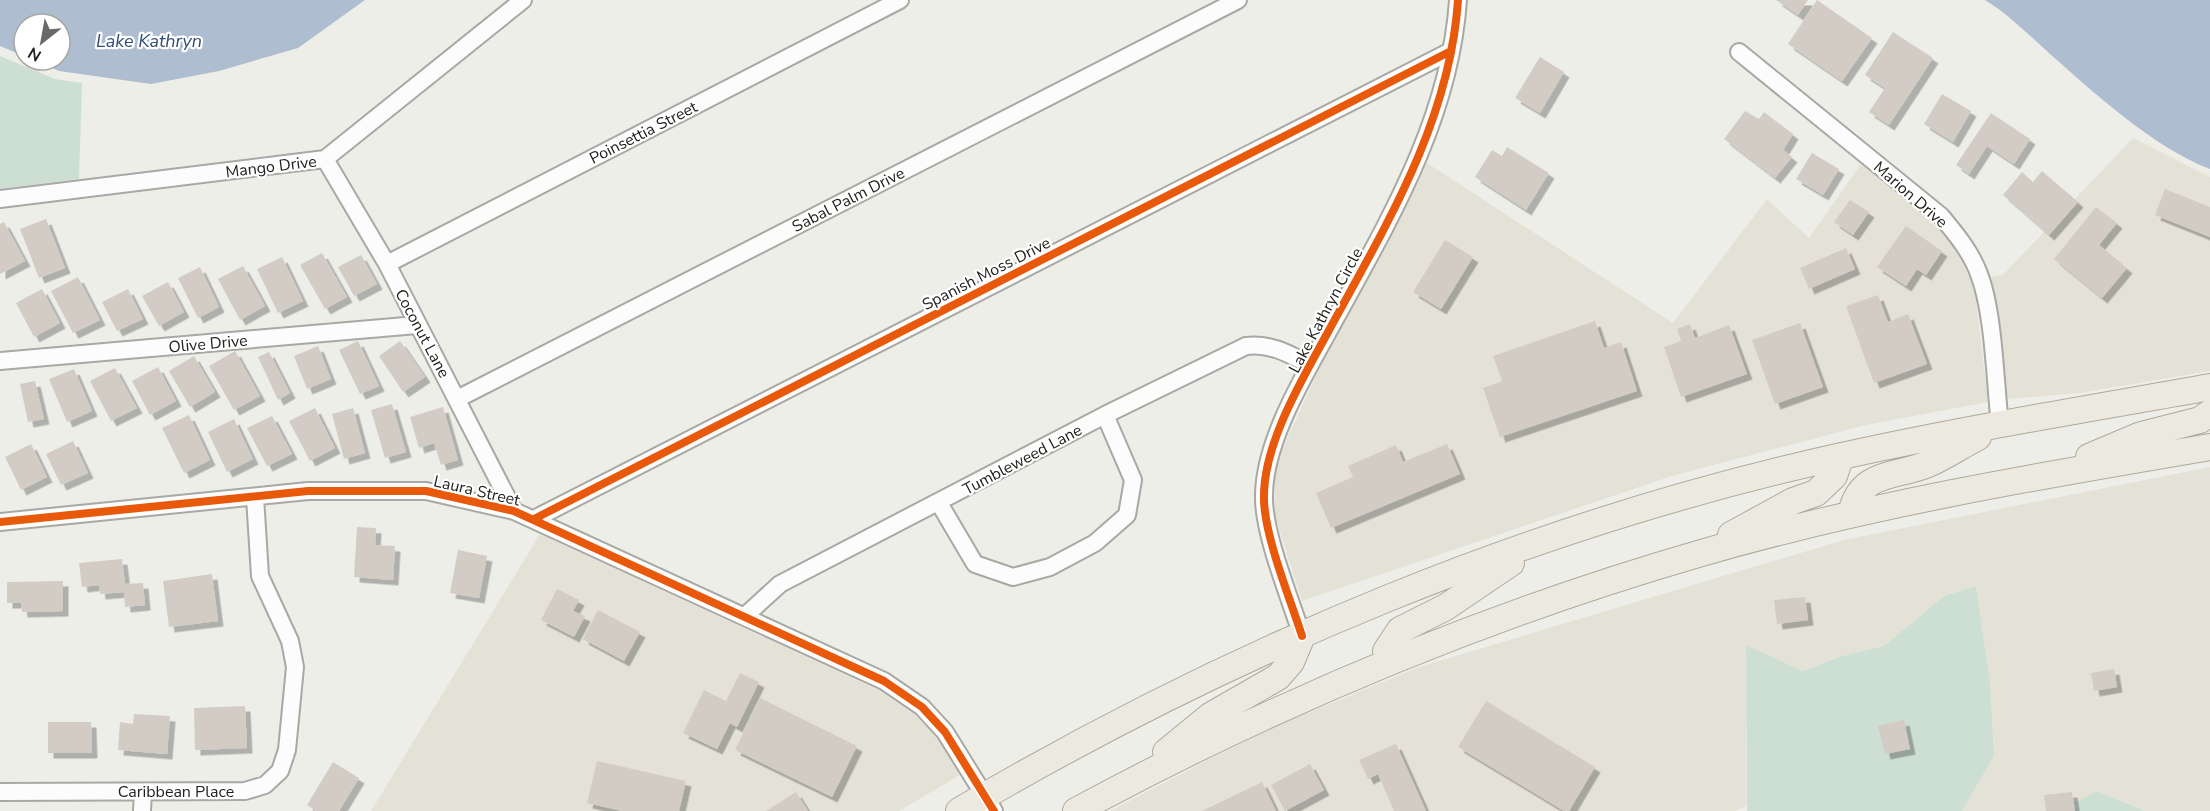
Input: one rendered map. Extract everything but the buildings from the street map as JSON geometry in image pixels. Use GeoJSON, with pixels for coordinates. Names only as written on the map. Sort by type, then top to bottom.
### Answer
{"type":"FeatureCollection","features":[{"type":"Feature","properties":{"kind":"main road"},"geometry":{"type":"LineString","coordinates":[[959,811],[990,803],[1171,696],[1302,636],[1426,584],[1543,541],[1639,510],[1841,456],[2210,387]]}},
{"type":"Feature","properties":{"kind":"main road"},"geometry":{"type":"LineString","coordinates":[[2047,474],[2141,435],[2200,420],[2210,413]]}},
{"type":"Feature","properties":{"kind":"main road"},"geometry":{"type":"LineString","coordinates":[[1851,514],[1854,499],[1867,484],[1882,476],[1928,464],[2000,425]]}},
{"type":"Feature","properties":{"kind":"main road"},"geometry":{"type":"LineString","coordinates":[[1076,811],[1131,781],[1265,715],[1388,661],[1595,586],[1700,553],[1851,514],[2047,474],[2210,447]]}},
{"type":"Feature","properties":{"kind":"main road"},"geometry":{"type":"LineString","coordinates":[[1700,553],[1793,501],[1816,493],[1834,476],[1841,456]]}},
{"type":"Feature","properties":{"kind":"main road"},"geometry":{"type":"LineString","coordinates":[[1388,661],[1386,651],[1400,630],[1446,607],[1543,541]]}},
{"type":"Feature","properties":{"kind":"main road"},"geometry":{"type":"LineString","coordinates":[[1131,781],[1210,716],[1278,677],[1291,662],[1302,636]]}},
{"type":"Feature","properties":{"kind":"street","name":"Mango Drive"},"geometry":{"type":"LineString","coordinates":[[0,199],[325,159],[523,0]]}},
{"type":"Feature","properties":{"kind":"street","name":"Poinsettia Street"},"geometry":{"type":"LineString","coordinates":[[387,264],[900,0]]}},
{"type":"Feature","properties":{"kind":"street","name":"Sabal Palm Drive"},"geometry":{"type":"LineString","coordinates":[[457,399],[1238,0]]}},
{"type":"Feature","properties":{"kind":"street","name":"Lake Kathryn Circle"},"geometry":{"type":"LineString","coordinates":[[1302,636],[1265,519],[1265,476],[1271,453],[1310,365],[1405,189],[1433,119],[1451,51],[1458,0]]}},
{"type":"Feature","properties":{"kind":"street","name":"Spanish Moss Drive"},"geometry":{"type":"LineString","coordinates":[[534,519],[1451,51]]}},
{"type":"Feature","properties":{"kind":"street","name":"Marion Drive"},"geometry":{"type":"LineString","coordinates":[[1739,52],[1941,216],[1964,244],[1979,273],[1986,297],[2000,425]]}},
{"type":"Feature","properties":{"kind":"street","name":"Coconut Lane"},"geometry":{"type":"LineString","coordinates":[[325,159],[387,264],[513,511]]}},
{"type":"Feature","properties":{"kind":"street","name":"Olive Drive"},"geometry":{"type":"LineString","coordinates":[[0,361],[417,325]]}},
{"type":"Feature","properties":{"kind":"street","name":"Tumbleweed Lane"},"geometry":{"type":"LineString","coordinates":[[745,616],[780,584],[1105,415],[1246,346],[1260,344],[1274,347],[1310,365]]}},
{"type":"Feature","properties":{"kind":"street"},"geometry":{"type":"LineString","coordinates":[[939,502],[975,564],[1013,577],[1050,567],[1095,543],[1127,515],[1133,480],[1105,415]]}},
{"type":"Feature","properties":{"kind":"street","name":"Laura Street"},"geometry":{"type":"LineString","coordinates":[[0,522],[308,491],[426,491],[513,511],[884,681],[922,707],[945,732],[990,803]]}},
{"type":"Feature","properties":{"kind":"street","name":"Caribbean Place"},"geometry":{"type":"LineString","coordinates":[[0,792],[245,791],[265,785],[279,771],[287,750],[295,667],[290,641],[260,576],[255,497]]}},
{"type":"Feature","properties":{"kind":"street"},"geometry":{"type":"LineString","coordinates":[[142,811],[143,792]]}},
{"type":"Feature","properties":{"kind":"shaded area"},"geometry":{"type":"Polygon","coordinates":[[[2133,138],[2210,177],[2210,371],[2080,393],[2007,399],[1989,281],[1993,276],[2003,275],[2133,138]]]}},
{"type":"Feature","properties":{"kind":"shaded area"},"geometry":{"type":"Polygon","coordinates":[[[1427,163],[1673,323],[1767,199],[1809,238],[1861,164],[1934,224],[1956,250],[1970,278],[1976,300],[1988,402],[1866,425],[1672,476],[1302,601],[1275,516],[1275,476],[1280,455],[1319,369],[1427,163]]]}},
{"type":"Feature","properties":{"kind":"shaded area"},"geometry":{"type":"Polygon","coordinates":[[[2210,467],[2210,811],[2145,811],[2097,791],[2065,811],[1962,811],[1994,756],[1990,682],[1976,586],[1944,596],[1884,646],[1842,656],[1801,671],[1746,646],[1746,806],[1735,811],[1110,811],[1262,732],[1419,667],[1844,540],[2210,467]]]}},
{"type":"Feature","properties":{"kind":"shaded area"},"geometry":{"type":"Polygon","coordinates":[[[540,534],[878,690],[915,715],[938,739],[960,775],[899,811],[371,811],[540,534]]]}},
{"type":"Feature","properties":{"kind":"green space"},"geometry":{"type":"Polygon","coordinates":[[[0,56],[12,61],[12,72],[38,72],[55,79],[82,83],[79,179],[0,189],[0,56]]]}},
{"type":"Feature","properties":{"kind":"green space"},"geometry":{"type":"Polygon","coordinates":[[[1976,586],[1990,682],[1994,756],[1962,811],[1747,811],[1746,645],[1802,671],[1842,656],[1884,646],[1944,596],[1976,586]]]}},
{"type":"Feature","properties":{"kind":"green space"},"geometry":{"type":"Polygon","coordinates":[[[2097,791],[2145,811],[2065,811],[2066,807],[2097,791]]]}},
{"type":"Feature","properties":{"kind":"water","name":"Lake Kathryn"},"geometry":{"type":"Polygon","coordinates":[[[0,0],[365,0],[298,48],[219,71],[151,84],[66,72],[72,72],[72,12],[12,12],[12,51],[0,46],[0,0]]]}},
{"type":"Feature","properties":{"kind":"water"},"geometry":{"type":"Polygon","coordinates":[[[1985,0],[2210,0],[2210,169],[2167,148],[2125,118],[2010,18],[1985,0]]]}},
{"type":"Feature","properties":{"kind":"cycle path"},"geometry":{"type":"LineString","coordinates":[[1302,636],[1272,547],[1265,511],[1264,496],[1270,454],[1297,390],[1392,213],[1428,131],[1442,89],[1452,45],[1458,0]]}},
{"type":"Feature","properties":{"kind":"cycle path"},"geometry":{"type":"LineString","coordinates":[[534,519],[1451,51]]}},
{"type":"Feature","properties":{"kind":"cycle path"},"geometry":{"type":"LineString","coordinates":[[0,522],[308,491],[426,491],[514,511],[884,681],[922,707],[945,732],[994,811]]}}]}
